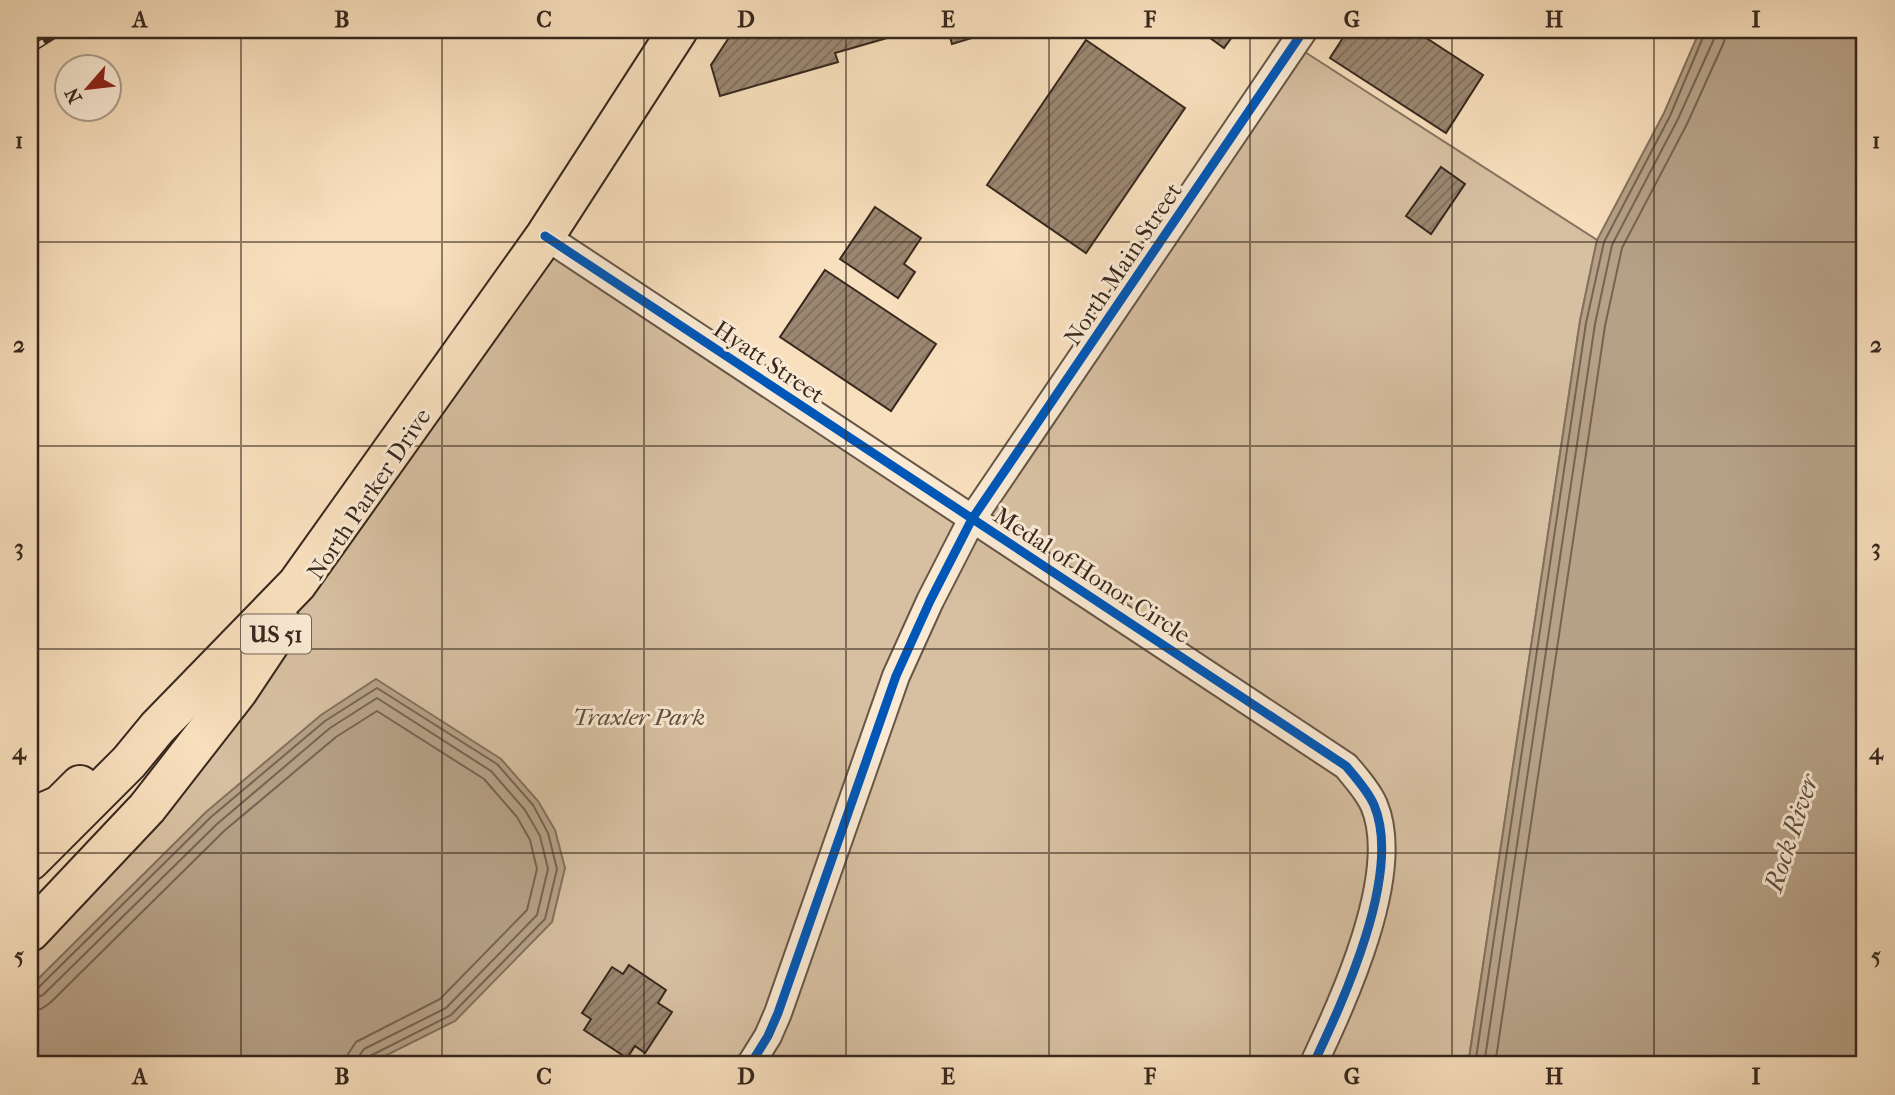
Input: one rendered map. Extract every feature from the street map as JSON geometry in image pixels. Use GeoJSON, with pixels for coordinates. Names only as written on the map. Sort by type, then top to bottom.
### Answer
{"type":"FeatureCollection","features":[{"type":"Feature","properties":{"kind":"main road","name":"North Parker Drive"},"geometry":{"type":"LineString","coordinates":[[30,860],[129,762],[158,727],[297,584],[545,236],[678,30]]}},
{"type":"Feature","properties":{"kind":"main road","name":"North Parker Drive"},"geometry":{"type":"LineString","coordinates":[[30,932],[147,808],[238,691],[491,312]]}},
{"type":"Feature","properties":{"kind":"main road"},"geometry":{"type":"LineString","coordinates":[[30,818],[60,805],[95,771],[158,727]]}},
{"type":"Feature","properties":{"kind":"street","name":"North Main Street"},"geometry":{"type":"LineString","coordinates":[[972,519],[1304,30]]}},
{"type":"Feature","properties":{"kind":"street","name":"Hyatt Street"},"geometry":{"type":"LineString","coordinates":[[545,236],[972,519]]}},
{"type":"Feature","properties":{"kind":"street","name":"Medal of Honor Circle"},"geometry":{"type":"LineString","coordinates":[[750,1065],[778,1013],[896,676],[972,519],[1346,766],[1374,804],[1381,830],[1382,856],[1376,904],[1338,1012],[1314,1065]]}},
{"type":"Feature","properties":{"kind":"green space","name":"Traxler Park"},"geometry":{"type":"Polygon","coordinates":[[[1294,45],[1597,240],[1580,321],[1468,1065],[30,1065],[30,936],[147,808],[545,236],[972,519],[1294,45]]]}},
{"type":"Feature","properties":{"kind":"water","name":"Rock River"},"geometry":{"type":"Polygon","coordinates":[[[1700,30],[1865,30],[1865,1065],[1468,1065],[1580,321],[1597,240],[1664,113],[1700,30]]]}},
{"type":"Feature","properties":{"kind":"water"},"geometry":{"type":"Polygon","coordinates":[[[376,679],[501,759],[538,801],[555,830],[565,868],[552,922],[455,1021],[367,1065],[30,1065],[30,987],[206,812],[321,715],[376,679]]]}},
{"type":"Feature","properties":{"kind":"building"},"geometry":{"type":"Polygon","coordinates":[[[734,30],[915,30],[835,53],[838,62],[720,96],[711,65],[734,30]]]}},
{"type":"Feature","properties":{"kind":"building"},"geometry":{"type":"Polygon","coordinates":[[[948,30],[985,30],[982,35],[952,44],[948,30]]]}},
{"type":"Feature","properties":{"kind":"building"},"geometry":{"type":"Polygon","coordinates":[[[1199,30],[1237,30],[1224,48],[1199,30]]]}},
{"type":"Feature","properties":{"kind":"building"},"geometry":{"type":"Polygon","coordinates":[[[1348,30],[1414,30],[1483,75],[1446,133],[1330,58],[1348,30]]]}},
{"type":"Feature","properties":{"kind":"building"},"geometry":{"type":"Polygon","coordinates":[[[1086,40],[1185,108],[1086,253],[987,185],[1086,40]]]}},
{"type":"Feature","properties":{"kind":"building"},"geometry":{"type":"Polygon","coordinates":[[[1441,167],[1465,184],[1431,234],[1406,216],[1441,167]]]}},
{"type":"Feature","properties":{"kind":"building"},"geometry":{"type":"Polygon","coordinates":[[[875,207],[921,238],[904,264],[915,272],[898,298],[840,259],[875,207]]]}},
{"type":"Feature","properties":{"kind":"building"},"geometry":{"type":"Polygon","coordinates":[[[825,270],[936,344],[891,411],[780,337],[825,270]]]}},
{"type":"Feature","properties":{"kind":"building"},"geometry":{"type":"Polygon","coordinates":[[[629,965],[666,990],[658,1003],[672,1012],[645,1053],[635,1046],[627,1058],[584,1030],[591,1019],[582,1013],[612,967],[623,974],[629,965]]]}},
{"type":"Feature","properties":{"kind":"railway"},"geometry":{"type":"LineString","coordinates":[[30,50],[62,30]]}},
{"type":"Feature","properties":{"kind":"cycle path"},"geometry":{"type":"LineString","coordinates":[[750,1065],[778,1013],[896,676],[972,519],[1304,30]]}},
{"type":"Feature","properties":{"kind":"cycle path"},"geometry":{"type":"LineString","coordinates":[[545,236],[1346,766],[1374,805],[1381,833],[1381,865],[1366,936],[1313,1065]]}}]}
